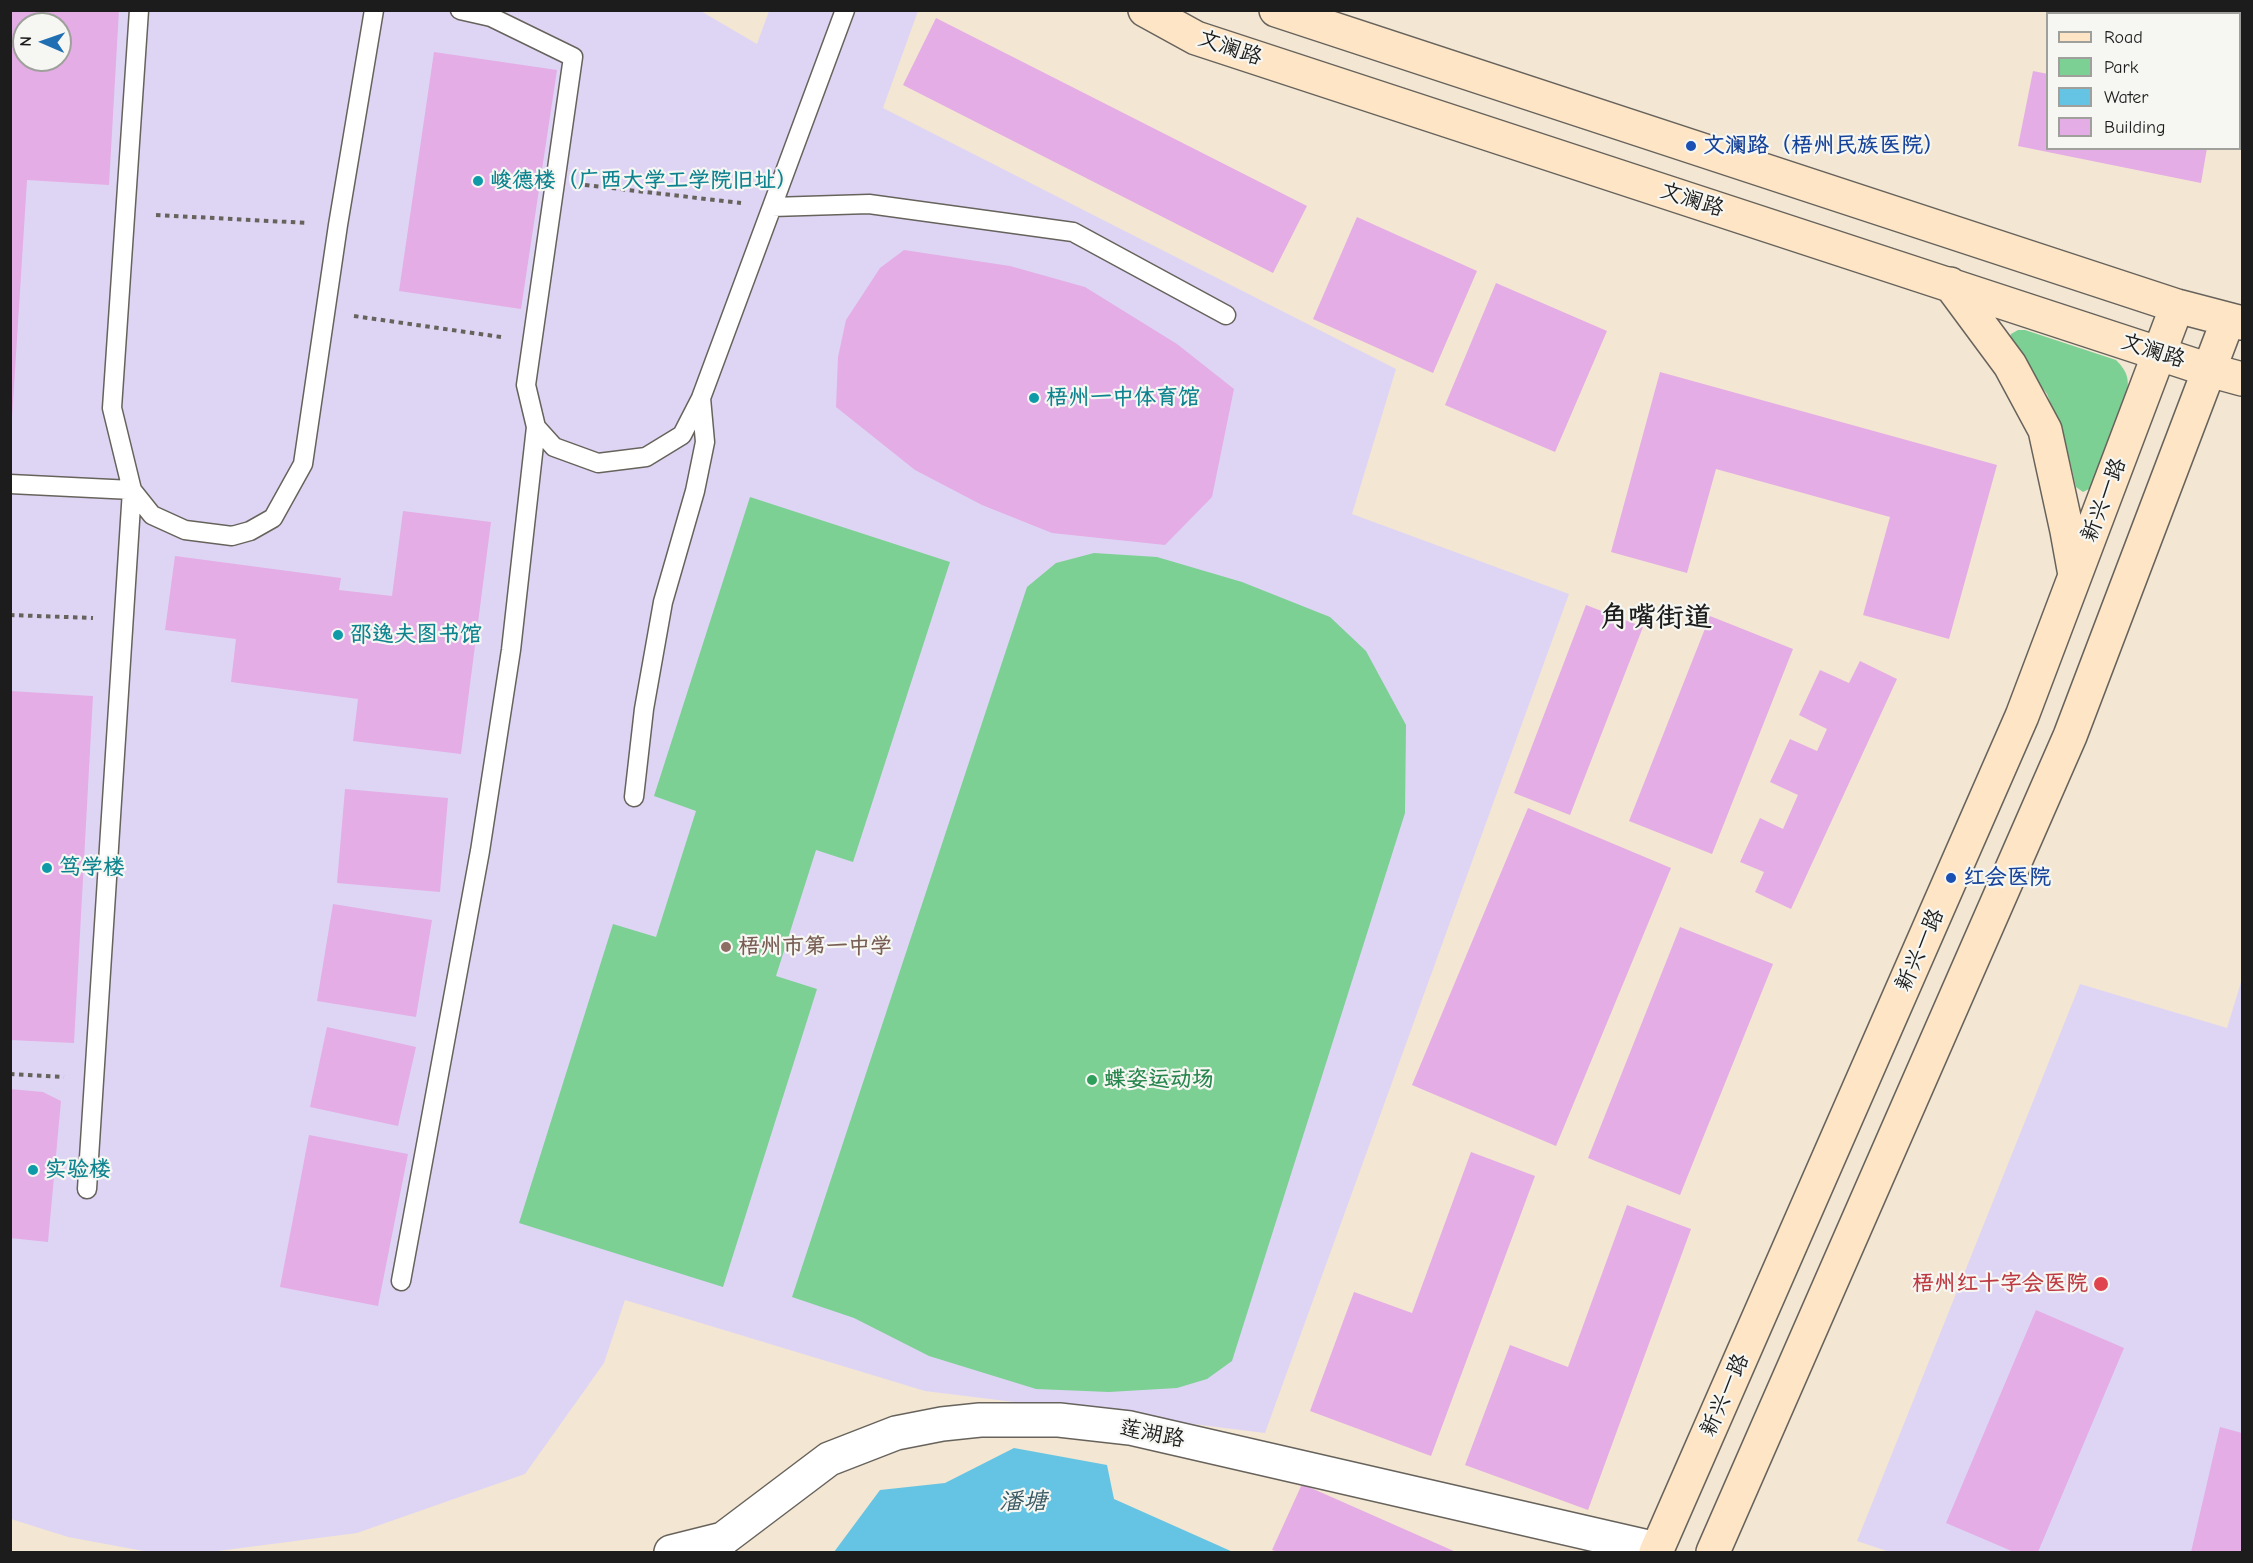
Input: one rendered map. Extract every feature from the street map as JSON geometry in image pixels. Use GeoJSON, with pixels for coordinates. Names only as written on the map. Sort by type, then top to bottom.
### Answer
{"type":"FeatureCollection","features":[{"type":"Feature","properties":{"kind":"main road","name":"文澜路"},"geometry":{"type":"LineString","coordinates":[[1145,10],[1197,38],[2242,379]]}},
{"type":"Feature","properties":{"kind":"main road"},"geometry":{"type":"LineString","coordinates":[[1276,10],[2177,306],[2235,321],[2209,370],[2070,736],[1713,1552]]}},
{"type":"Feature","properties":{"kind":"main road"},"geometry":{"type":"LineString","coordinates":[[1950,284],[2010,365],[2045,430],[2075,576]]}},
{"type":"Feature","properties":{"kind":"main road","name":"新兴一路"},"geometry":{"type":"LineString","coordinates":[[1656,1551],[2022,716],[2177,306]]}},
{"type":"Feature","properties":{"kind":"street","name":"莲湖路"},"geometry":{"type":"LineString","coordinates":[[671,1552],[723,1539],[829,1459],[897,1433],[942,1424],[980,1420],[1048,1420],[1130,1428],[1656,1551]]}},
{"type":"Feature","properties":{"kind":"lane"},"geometry":{"type":"LineString","coordinates":[[87,1189],[132,490],[112,408],[139,10]]}},
{"type":"Feature","properties":{"kind":"lane"},"geometry":{"type":"LineString","coordinates":[[10,484],[132,490],[152,515],[184,530],[232,536],[250,531],[273,518],[303,464],[338,225],[374,10]]}},
{"type":"Feature","properties":{"kind":"lane"},"geometry":{"type":"LineString","coordinates":[[401,1281],[480,851],[512,650],[536,428],[526,385],[573,57],[491,17],[460,10]]}},
{"type":"Feature","properties":{"kind":"lane"},"geometry":{"type":"LineString","coordinates":[[536,428],[554,447],[598,463],[646,457],[682,435],[701,398],[845,10]]}},
{"type":"Feature","properties":{"kind":"lane"},"geometry":{"type":"LineString","coordinates":[[772,207],[869,204],[1073,232],[1226,315]]}},
{"type":"Feature","properties":{"kind":"lane"},"geometry":{"type":"LineString","coordinates":[[634,797],[644,709],[663,602],[695,491],[705,442],[701,398]]}},
{"type":"Feature","properties":{"kind":"path"},"geometry":{"type":"LineString","coordinates":[[555,181],[772,207]]}},
{"type":"Feature","properties":{"kind":"path"},"geometry":{"type":"LineString","coordinates":[[125,213],[338,225]]}},
{"type":"Feature","properties":{"kind":"path"},"geometry":{"type":"LineString","coordinates":[[326,312],[532,342]]}},
{"type":"Feature","properties":{"kind":"path"},"geometry":{"type":"LineString","coordinates":[[10,615],[124,620]]}},
{"type":"Feature","properties":{"kind":"path"},"geometry":{"type":"LineString","coordinates":[[10,1074],[94,1080]]}},
{"type":"Feature","properties":{"kind":"shaded area","name":"梧州市第一中学"},"geometry":{"type":"Polygon","coordinates":[[[699,10],[757,44],[769,11],[918,11],[883,108],[1396,369],[1352,514],[1569,594],[1265,1433],[925,1391],[625,1300],[604,1363],[525,1474],[357,1533],[210,1552],[149,1552],[68,1537],[11,1519],[11,11],[699,10]]]}},
{"type":"Feature","properties":{"kind":"shaded area","name":"梧州红十字会医院"},"geometry":{"type":"Polygon","coordinates":[[[2242,979],[2242,1552],[1890,1552],[1857,1541],[2080,984],[2227,1028],[2242,979]]]}},
{"type":"Feature","properties":{"kind":"green space"},"geometry":{"type":"Polygon","coordinates":[[[2018,330],[2025,330],[2116,360],[2125,372],[2128,381],[2126,397],[2095,480],[2089,489],[2083,492],[2076,487],[2066,444],[2047,394],[2008,342],[2011,334],[2018,330]]]}},
{"type":"Feature","properties":{"kind":"green space"},"geometry":{"type":"Polygon","coordinates":[[[750,497],[950,562],[853,862],[816,850],[776,976],[817,989],[723,1287],[519,1223],[613,924],[656,937],[696,811],[654,796],[750,497]]]}},
{"type":"Feature","properties":{"kind":"green space","name":"蝶姿运动场"},"geometry":{"type":"Polygon","coordinates":[[[1094,553],[1157,557],[1242,582],[1330,617],[1366,651],[1406,725],[1405,813],[1232,1361],[1207,1379],[1177,1388],[1109,1392],[1036,1389],[929,1356],[854,1318],[792,1297],[1027,587],[1056,563],[1094,553]]]}},
{"type":"Feature","properties":{"kind":"water","name":"潘塘"},"geometry":{"type":"Polygon","coordinates":[[[1014,1448],[1107,1465],[1114,1499],[1233,1552],[834,1552],[880,1490],[945,1483],[1014,1448]]]}},
{"type":"Feature","properties":{"kind":"building"},"geometry":{"type":"Polygon","coordinates":[[[10,10],[119,10],[109,185],[27,180],[12,418],[10,418],[10,10]]]}},
{"type":"Feature","properties":{"kind":"building"},"geometry":{"type":"Polygon","coordinates":[[[936,18],[1307,206],[1273,273],[903,85],[936,18]]]}},
{"type":"Feature","properties":{"kind":"building","name":"峻德楼（广西大学工学院旧址）"},"geometry":{"type":"Polygon","coordinates":[[[434,52],[557,70],[521,309],[399,291],[434,52]]]}},
{"type":"Feature","properties":{"kind":"building"},"geometry":{"type":"Polygon","coordinates":[[[2033,71],[2046,74],[2046,150],[2207,150],[2201,183],[2018,146],[2033,71]]]}},
{"type":"Feature","properties":{"kind":"building"},"geometry":{"type":"Polygon","coordinates":[[[1357,217],[1477,271],[1433,373],[1313,319],[1357,217]]]}},
{"type":"Feature","properties":{"kind":"building","name":"梧州一中体育馆"},"geometry":{"type":"Polygon","coordinates":[[[904,250],[1010,266],[1085,287],[1177,344],[1234,389],[1212,497],[1165,545],[1052,533],[982,505],[915,470],[836,407],[838,357],[846,320],[880,268],[904,250]]]}},
{"type":"Feature","properties":{"kind":"building"},"geometry":{"type":"Polygon","coordinates":[[[1496,283],[1607,331],[1555,452],[1445,405],[1496,283]]]}},
{"type":"Feature","properties":{"kind":"building"},"geometry":{"type":"Polygon","coordinates":[[[1660,372],[1997,465],[1949,639],[1863,615],[1890,517],[1716,469],[1687,573],[1611,552],[1660,372]]]}},
{"type":"Feature","properties":{"kind":"building","name":"邵逸夫图书馆"},"geometry":{"type":"Polygon","coordinates":[[[403,511],[491,522],[461,754],[353,741],[358,699],[231,682],[236,639],[165,630],[175,556],[341,578],[339,590],[392,596],[403,511]]]}},
{"type":"Feature","properties":{"kind":"building"},"geometry":{"type":"Polygon","coordinates":[[[1586,605],[1643,627],[1570,815],[1514,793],[1586,605]]]}},
{"type":"Feature","properties":{"kind":"building"},"geometry":{"type":"Polygon","coordinates":[[[1710,616],[1793,649],[1712,854],[1629,821],[1710,616]]]}},
{"type":"Feature","properties":{"kind":"building"},"geometry":{"type":"Polygon","coordinates":[[[1860,661],[1897,679],[1791,909],[1755,892],[1764,872],[1740,862],[1760,818],[1783,829],[1798,795],[1770,782],[1790,739],[1817,751],[1827,729],[1799,715],[1820,670],[1849,683],[1860,661]]]}},
{"type":"Feature","properties":{"kind":"building","name":"笃学楼"},"geometry":{"type":"Polygon","coordinates":[[[10,691],[93,696],[74,1043],[10,1040],[10,691]]]}},
{"type":"Feature","properties":{"kind":"building"},"geometry":{"type":"Polygon","coordinates":[[[345,789],[448,798],[440,892],[337,883],[345,789]]]}},
{"type":"Feature","properties":{"kind":"building"},"geometry":{"type":"Polygon","coordinates":[[[1528,808],[1671,868],[1556,1146],[1412,1085],[1528,808]]]}},
{"type":"Feature","properties":{"kind":"building"},"geometry":{"type":"Polygon","coordinates":[[[333,904],[432,920],[416,1017],[317,1001],[333,904]]]}},
{"type":"Feature","properties":{"kind":"building"},"geometry":{"type":"Polygon","coordinates":[[[1680,927],[1773,964],[1680,1195],[1588,1158],[1680,927]]]}},
{"type":"Feature","properties":{"kind":"building"},"geometry":{"type":"Polygon","coordinates":[[[327,1027],[416,1047],[398,1126],[310,1107],[327,1027]]]}},
{"type":"Feature","properties":{"kind":"building","name":"实验楼"},"geometry":{"type":"Polygon","coordinates":[[[10,1089],[43,1092],[61,1101],[48,1242],[10,1238],[10,1089]]]}},
{"type":"Feature","properties":{"kind":"building"},"geometry":{"type":"Polygon","coordinates":[[[309,1135],[408,1154],[378,1306],[280,1287],[309,1135]]]}},
{"type":"Feature","properties":{"kind":"building"},"geometry":{"type":"Polygon","coordinates":[[[1471,1152],[1535,1176],[1431,1456],[1310,1411],[1354,1292],[1412,1313],[1471,1152]]]}},
{"type":"Feature","properties":{"kind":"building"},"geometry":{"type":"Polygon","coordinates":[[[1627,1205],[1691,1229],[1588,1510],[1465,1465],[1510,1345],[1568,1367],[1627,1205]]]}},
{"type":"Feature","properties":{"kind":"building"},"geometry":{"type":"Polygon","coordinates":[[[2036,1310],[2124,1348],[2038,1552],[2014,1552],[1946,1523],[2036,1310]]]}},
{"type":"Feature","properties":{"kind":"building"},"geometry":{"type":"Polygon","coordinates":[[[2220,1427],[2242,1433],[2242,1552],[2191,1552],[2220,1427]]]}},
{"type":"Feature","properties":{"kind":"building"},"geometry":{"type":"Polygon","coordinates":[[[1302,1484],[1456,1552],[1278,1552],[1272,1550],[1302,1484]]]}},
{"type":"Feature","properties":{"kind":"place","name":"文澜路（梧州民族医院）"},"geometry":{"type":"Point","coordinates":[1691,146]}},
{"type":"Feature","properties":{"kind":"place","name":"峻德楼（广西大学工学院旧址）"},"geometry":{"type":"Point","coordinates":[478,181]}},
{"type":"Feature","properties":{"kind":"place","name":"梧州一中体育馆"},"geometry":{"type":"Point","coordinates":[1034,398]}},
{"type":"Feature","properties":{"kind":"place","name":"邵逸夫图书馆"},"geometry":{"type":"Point","coordinates":[338,635]}},
{"type":"Feature","properties":{"kind":"place","name":"笃学楼"},"geometry":{"type":"Point","coordinates":[47,868]}},
{"type":"Feature","properties":{"kind":"place","name":"红会医院"},"geometry":{"type":"Point","coordinates":[1951,878]}},
{"type":"Feature","properties":{"kind":"place","name":"梧州市第一中学"},"geometry":{"type":"Point","coordinates":[726,947]}},
{"type":"Feature","properties":{"kind":"place","name":"蝶姿运动场"},"geometry":{"type":"Point","coordinates":[1092,1080]}},
{"type":"Feature","properties":{"kind":"place","name":"实验楼"},"geometry":{"type":"Point","coordinates":[33,1170]}},
{"type":"Feature","properties":{"kind":"place","name":"梧州红十字会医院"},"geometry":{"type":"Point","coordinates":[2101,1284]}},
{"type":"Feature","properties":{"kind":"district","name":"角嘴街道"},"geometry":{"type":"Point","coordinates":[1656,618]}}]}
